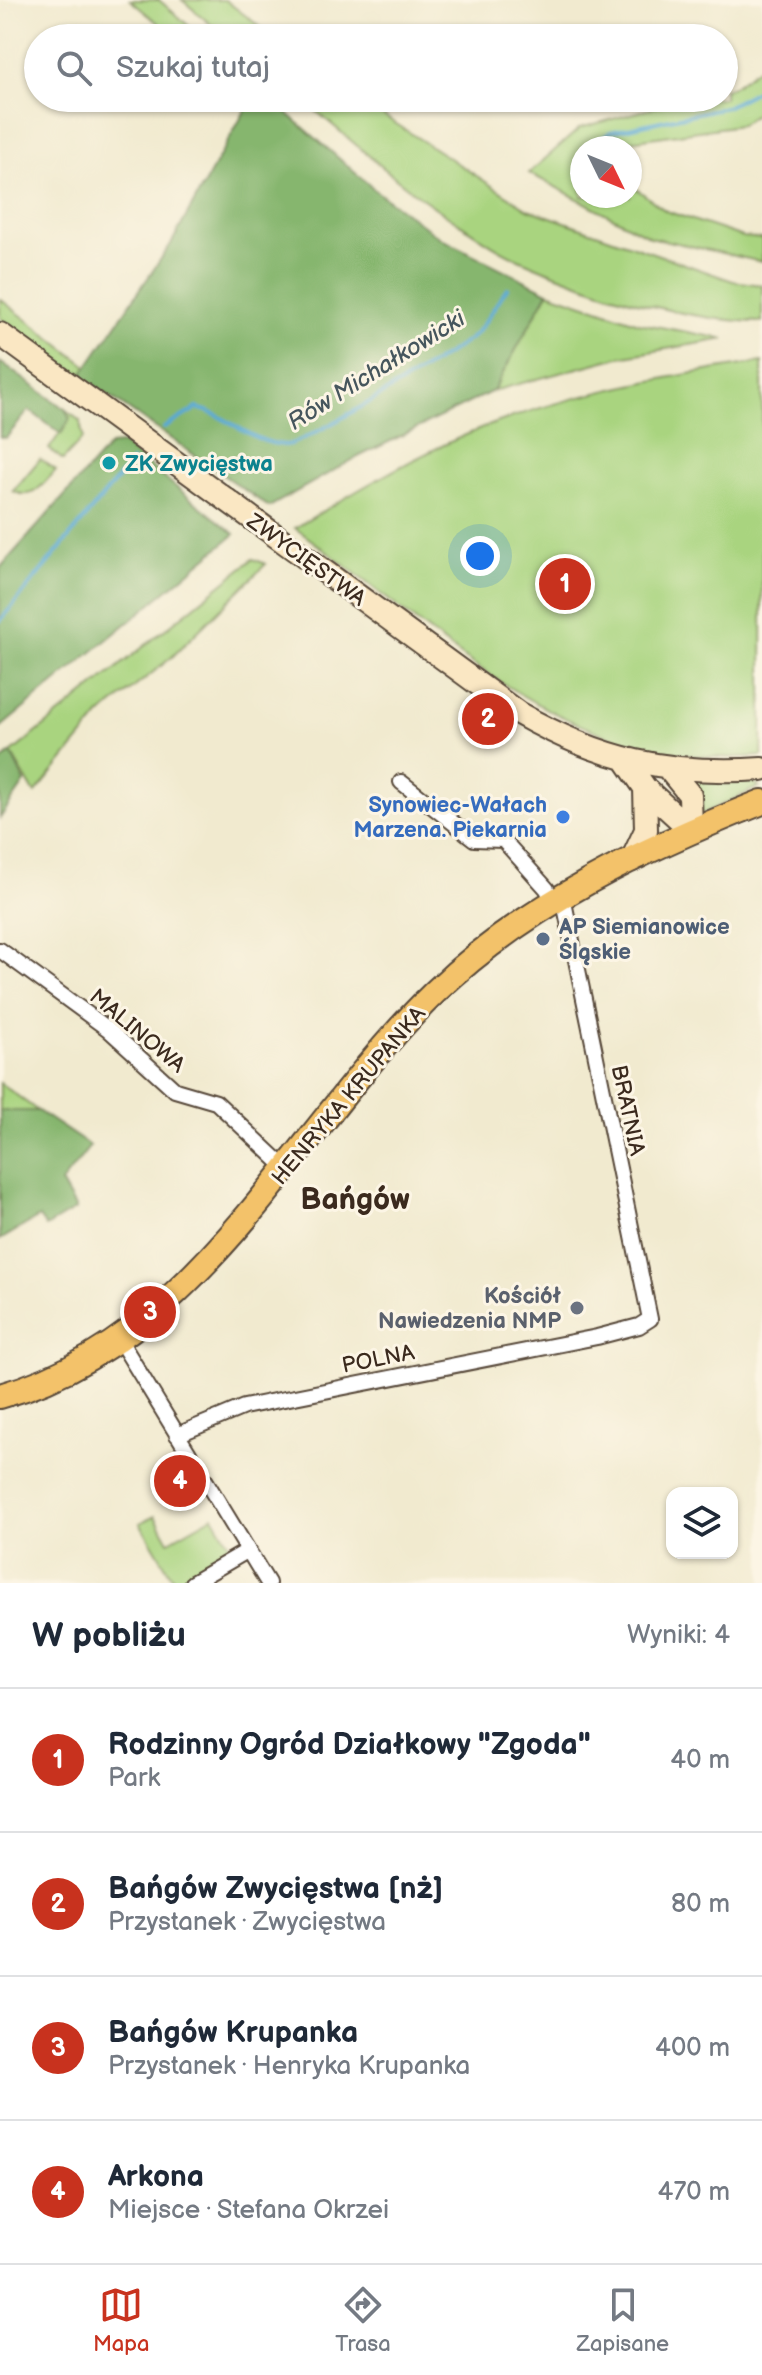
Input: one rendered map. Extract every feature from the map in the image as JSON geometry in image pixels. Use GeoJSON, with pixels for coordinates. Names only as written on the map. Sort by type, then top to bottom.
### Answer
{"type":"FeatureCollection","features":[{"type":"Feature","properties":{"kind":"main road","name":"ZWYCIĘSTWA"},"geometry":{"type":"LineString","coordinates":[[0,334],[497,700],[549,731],[627,762],[724,772],[762,769]]}},
{"type":"Feature","properties":{"kind":"main road"},"geometry":{"type":"LineString","coordinates":[[627,762],[645,788],[691,830]]}},
{"type":"Feature","properties":{"kind":"main road"},"geometry":{"type":"LineString","coordinates":[[667,767],[690,795],[691,830]]}},
{"type":"Feature","properties":{"kind":"main road"},"geometry":{"type":"LineString","coordinates":[[632,860],[646,830],[645,788]]}},
{"type":"Feature","properties":{"kind":"main road","name":"HENRYKA KRUPANKA"},"geometry":{"type":"LineString","coordinates":[[0,1396],[57,1377],[119,1339],[211,1255],[399,1028],[436,991],[506,932],[558,900],[691,830],[762,802]]}},
{"type":"Feature","properties":{"kind":"street"},"geometry":{"type":"LineString","coordinates":[[401,782],[474,839],[503,840],[558,900]]}},
{"type":"Feature","properties":{"kind":"street","name":"BRATNIA"},"geometry":{"type":"LineString","coordinates":[[558,900],[650,1319],[639,1326]]}},
{"type":"Feature","properties":{"kind":"street","name":"MALINOWA"},"geometry":{"type":"LineString","coordinates":[[0,950],[108,1029],[175,1090],[216,1102],[286,1168]]}},
{"type":"Feature","properties":{"kind":"street","name":"POLNA"},"geometry":{"type":"LineString","coordinates":[[177,1435],[244,1407],[639,1326]]}},
{"type":"Feature","properties":{"kind":"street"},"geometry":{"type":"LineString","coordinates":[[119,1339],[268,1583]]}},
{"type":"Feature","properties":{"kind":"street"},"geometry":{"type":"LineString","coordinates":[[192,1583],[247,1551]]}},
{"type":"Feature","properties":{"kind":"green space"},"geometry":{"type":"Polygon","coordinates":[[[130,0],[159,0],[187,24],[159,24],[130,0]]]}},
{"type":"Feature","properties":{"kind":"green space"},"geometry":{"type":"Polygon","coordinates":[[[182,0],[225,0],[257,24],[210,24],[182,0]]]}},
{"type":"Feature","properties":{"kind":"green space"},"geometry":{"type":"Polygon","coordinates":[[[762,65],[762,110],[740,125],[642,139],[642,136],[571,136],[580,128],[638,112],[738,112],[738,83],[762,65]]]}},
{"type":"Feature","properties":{"kind":"green space"},"geometry":{"type":"Polygon","coordinates":[[[244,112],[286,112],[376,191],[442,239],[548,292],[493,391],[356,458],[269,507],[81,376],[171,244],[244,112]]]}},
{"type":"Feature","properties":{"kind":"green space"},"geometry":{"type":"Polygon","coordinates":[[[317,112],[378,112],[528,209],[733,281],[762,285],[762,322],[701,316],[639,303],[549,272],[484,240],[429,203],[317,112]]]}},
{"type":"Feature","properties":{"kind":"green space"},"geometry":{"type":"Polygon","coordinates":[[[570,137],[570,195],[529,173],[570,137]]]}},
{"type":"Feature","properties":{"kind":"green space"},"geometry":{"type":"Polygon","coordinates":[[[642,193],[666,211],[743,237],[762,239],[762,262],[650,237],[595,208],[642,208],[642,193]]]}},
{"type":"Feature","properties":{"kind":"green space"},"geometry":{"type":"Polygon","coordinates":[[[548,292],[639,323],[725,339],[619,357],[493,391],[548,292]]]}},
{"type":"Feature","properties":{"kind":"green space"},"geometry":{"type":"Polygon","coordinates":[[[0,299],[88,367],[81,376],[0,318],[0,299]]]}},
{"type":"Feature","properties":{"kind":"green space"},"geometry":{"type":"Polygon","coordinates":[[[0,362],[65,409],[70,419],[61,434],[29,410],[6,438],[0,437],[0,362]]]}},
{"type":"Feature","properties":{"kind":"green space"},"geometry":{"type":"Polygon","coordinates":[[[762,362],[762,756],[692,755],[627,742],[567,719],[510,688],[455,651],[295,528],[410,462],[487,426],[603,391],[762,362]]]}},
{"type":"Feature","properties":{"kind":"green space"},"geometry":{"type":"Polygon","coordinates":[[[65,409],[80,421],[83,438],[63,460],[49,449],[70,419],[65,409]]]}},
{"type":"Feature","properties":{"kind":"green space"},"geometry":{"type":"Polygon","coordinates":[[[122,444],[235,534],[0,728],[0,568],[110,445],[122,444]]]}},
{"type":"Feature","properties":{"kind":"green space"},"geometry":{"type":"Polygon","coordinates":[[[40,459],[56,470],[32,493],[13,491],[40,459]]]}},
{"type":"Feature","properties":{"kind":"green space"},"geometry":{"type":"Polygon","coordinates":[[[253,559],[266,564],[172,657],[100,715],[35,794],[11,753],[253,559]]]}},
{"type":"Feature","properties":{"kind":"green space"},"geometry":{"type":"Polygon","coordinates":[[[11,753],[25,782],[0,818],[0,762],[11,753]]]}},
{"type":"Feature","properties":{"kind":"green space"},"geometry":{"type":"Polygon","coordinates":[[[689,778],[755,783],[759,787],[698,816],[689,778]]]}},
{"type":"Feature","properties":{"kind":"green space"},"geometry":{"type":"Polygon","coordinates":[[[0,1083],[38,1111],[0,1111],[0,1083]]]}},
{"type":"Feature","properties":{"kind":"green space"},"geometry":{"type":"Polygon","coordinates":[[[0,1111],[38,1111],[90,1146],[61,1183],[76,1209],[46,1227],[39,1217],[0,1240],[0,1111]]]}},
{"type":"Feature","properties":{"kind":"green space"},"geometry":{"type":"Polygon","coordinates":[[[155,1516],[169,1541],[213,1516],[233,1550],[175,1582],[140,1523],[155,1516]]]}},
{"type":"Feature","properties":{"kind":"waterway","name":"Rów Michałkowicki"},"geometry":{"type":"LineString","coordinates":[[738,101],[762,88]]}},
{"type":"Feature","properties":{"kind":"waterway","name":"Rów Michałkowicki"},"geometry":{"type":"LineString","coordinates":[[605,136],[610,132],[703,112]]}},
{"type":"Feature","properties":{"kind":"waterway","name":"Rów Michałkowicki"},"geometry":{"type":"LineString","coordinates":[[164,428],[197,408],[261,440],[285,445],[297,441],[376,398],[471,338],[507,288]]}},
{"type":"Feature","properties":{"kind":"waterway","name":"Rów Michałkowicki"},"geometry":{"type":"LineString","coordinates":[[0,621],[132,461]]}},
{"type":"Feature","properties":{"kind":"place","name":"ZK Zwycięstwa"},"geometry":{"type":"Point","coordinates":[109,463]}},
{"type":"Feature","properties":{"kind":"place","name":"Rodzinny Ogród Działkowy \"Zgoda\""},"geometry":{"type":"Point","coordinates":[565,584]}},
{"type":"Feature","properties":{"kind":"place","name":"Bańgów Zwycięstwa [nż]"},"geometry":{"type":"Point","coordinates":[488,719]}},
{"type":"Feature","properties":{"kind":"place","name":"Synowiec-Wałach Marzena. Piekarnia"},"geometry":{"type":"Point","coordinates":[563,817]}},
{"type":"Feature","properties":{"kind":"place","name":"AP Siemianowice Śląskie"},"geometry":{"type":"Point","coordinates":[543,939]}},
{"type":"Feature","properties":{"kind":"place","name":"Kościół Nawiedzenia NMP"},"geometry":{"type":"Point","coordinates":[577,1308]}},
{"type":"Feature","properties":{"kind":"place","name":"Bańgów Krupanka"},"geometry":{"type":"Point","coordinates":[150,1312]}},
{"type":"Feature","properties":{"kind":"place","name":"Arkona"},"geometry":{"type":"Point","coordinates":[180,1481]}},
{"type":"Feature","properties":{"kind":"district","name":"Bańgów"},"geometry":{"type":"Point","coordinates":[355,1199]}}]}
